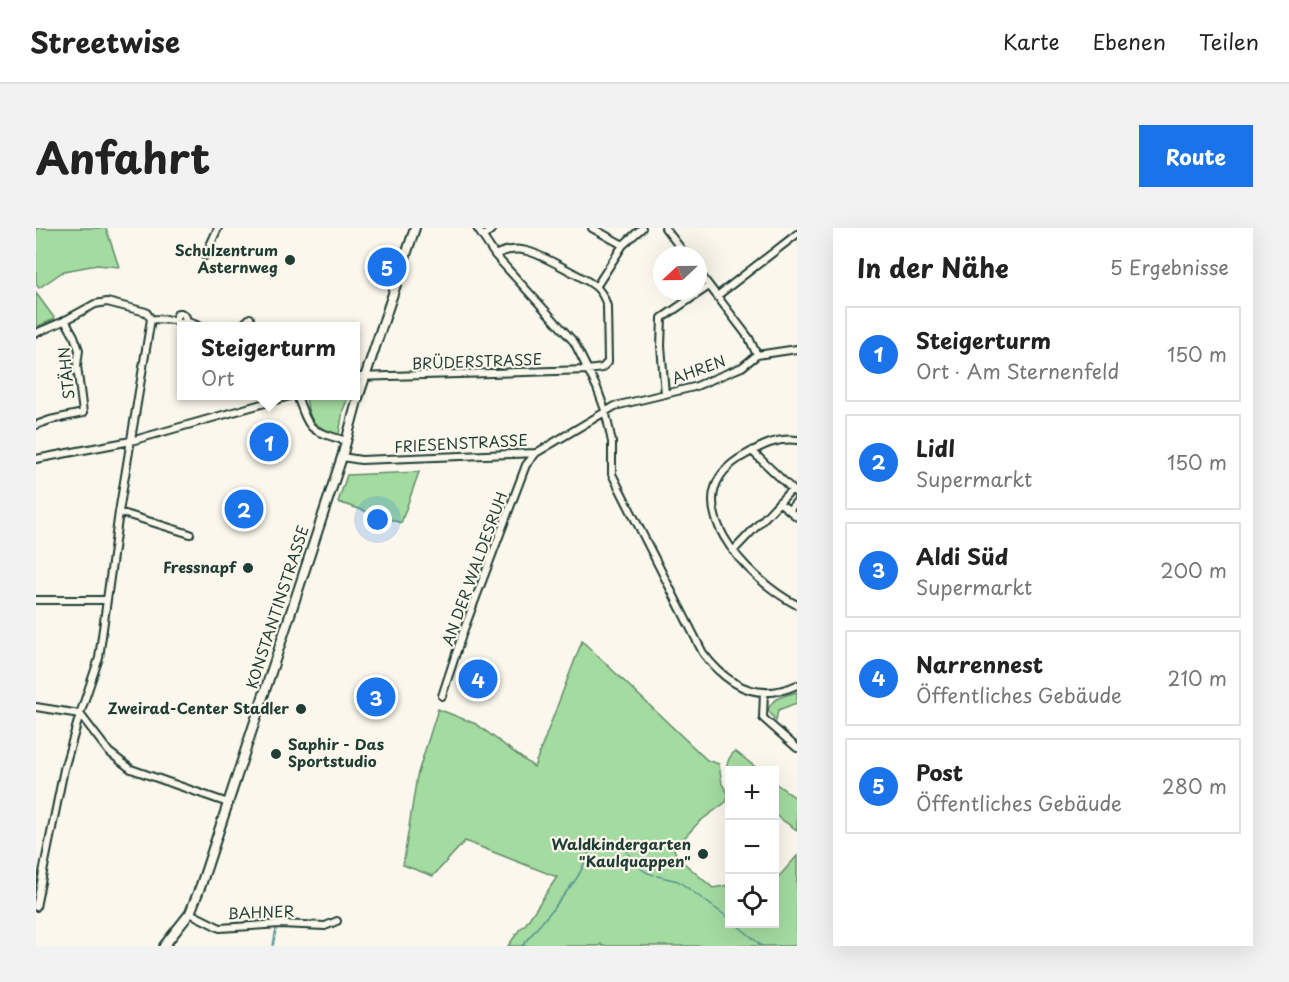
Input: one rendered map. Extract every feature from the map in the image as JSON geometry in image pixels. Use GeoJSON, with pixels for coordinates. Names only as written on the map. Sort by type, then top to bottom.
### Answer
{"type":"FeatureCollection","features":[{"type":"Feature","properties":{"kind":"street"},"geometry":{"type":"LineString","coordinates":[[205,256],[218,228]]}},
{"type":"Feature","properties":{"kind":"street","name":"KONSTANTINSTRASSE"},"geometry":{"type":"LineString","coordinates":[[360,393],[415,228]]}},
{"type":"Feature","properties":{"kind":"street"},"geometry":{"type":"LineString","coordinates":[[477,228],[495,255],[571,338],[588,370],[605,410],[612,442],[612,474],[665,575],[698,646],[730,681],[744,688],[765,692],[779,691],[797,685]]}},
{"type":"Feature","properties":{"kind":"street"},"geometry":{"type":"LineString","coordinates":[[483,237],[493,228]]}},
{"type":"Feature","properties":{"kind":"street"},"geometry":{"type":"LineString","coordinates":[[592,228],[622,245]]}},
{"type":"Feature","properties":{"kind":"street"},"geometry":{"type":"LineString","coordinates":[[596,287],[622,245],[642,228]]}},
{"type":"Feature","properties":{"kind":"street"},"geometry":{"type":"LineString","coordinates":[[665,228],[679,246]]}},
{"type":"Feature","properties":{"kind":"street"},"geometry":{"type":"LineString","coordinates":[[717,296],[797,234]]}},
{"type":"Feature","properties":{"kind":"street"},"geometry":{"type":"LineString","coordinates":[[495,255],[504,250],[525,250],[538,254],[596,287],[607,306],[608,362],[602,368],[588,370]]}},
{"type":"Feature","properties":{"kind":"street"},"geometry":{"type":"LineString","coordinates":[[707,283],[748,338],[757,355]]}},
{"type":"Feature","properties":{"kind":"street"},"geometry":{"type":"LineString","coordinates":[[665,394],[661,346],[662,318],[709,286]]}},
{"type":"Feature","properties":{"kind":"street","name":"STÄHN"},"geometry":{"type":"LineString","coordinates":[[36,333],[95,304],[107,302],[146,312],[151,319],[178,322]]}},
{"type":"Feature","properties":{"kind":"street"},"geometry":{"type":"LineString","coordinates":[[246,322],[250,318]]}},
{"type":"Feature","properties":{"kind":"street"},"geometry":{"type":"LineString","coordinates":[[36,907],[64,769],[99,658],[119,512],[151,319]]}},
{"type":"Feature","properties":{"kind":"street","name":"STÄHN"},"geometry":{"type":"LineString","coordinates":[[36,425],[83,413],[77,366],[79,350],[65,320]]}},
{"type":"Feature","properties":{"kind":"street","name":"AHREN"},"geometry":{"type":"LineString","coordinates":[[605,410],[629,401],[694,387],[742,367],[757,355],[797,349]]}},
{"type":"Feature","properties":{"kind":"street","name":"BRÜDERSTRASSE"},"geometry":{"type":"LineString","coordinates":[[360,377],[588,370]]}},
{"type":"Feature","properties":{"kind":"street"},"geometry":{"type":"LineString","coordinates":[[36,459],[131,441],[276,400]]}},
{"type":"Feature","properties":{"kind":"street"},"geometry":{"type":"LineString","coordinates":[[298,400],[307,423],[314,430],[346,441]]}},
{"type":"Feature","properties":{"kind":"street","name":"KONSTANTINSTRASSE"},"geometry":{"type":"LineString","coordinates":[[353,400],[354,409]]}},
{"type":"Feature","properties":{"kind":"street","name":"KONSTANTINSTRASSE"},"geometry":{"type":"LineString","coordinates":[[190,913],[342,456],[357,400]]}},
{"type":"Feature","properties":{"kind":"street","name":"FRIESENSTRASSE"},"geometry":{"type":"LineString","coordinates":[[342,456],[361,460],[536,453],[605,410]]}},
{"type":"Feature","properties":{"kind":"street"},"geometry":{"type":"LineString","coordinates":[[797,440],[775,441],[734,461],[726,468],[717,482],[713,495],[713,506],[718,525],[733,551],[763,584],[780,597],[797,605]]}},
{"type":"Feature","properties":{"kind":"street"},"geometry":{"type":"LineString","coordinates":[[733,551],[780,502],[794,491],[752,451]]}},
{"type":"Feature","properties":{"kind":"street","name":"AN DER WALDESRUH"},"geometry":{"type":"LineString","coordinates":[[442,696],[463,632],[526,465],[536,453]]}},
{"type":"Feature","properties":{"kind":"street"},"geometry":{"type":"LineString","coordinates":[[789,510],[797,501]]}},
{"type":"Feature","properties":{"kind":"street"},"geometry":{"type":"LineString","coordinates":[[780,502],[797,518]]}},
{"type":"Feature","properties":{"kind":"street"},"geometry":{"type":"LineString","coordinates":[[119,512],[190,534]]}},
{"type":"Feature","properties":{"kind":"street"},"geometry":{"type":"LineString","coordinates":[[36,600],[107,600]]}},
{"type":"Feature","properties":{"kind":"street"},"geometry":{"type":"LineString","coordinates":[[765,692],[764,718],[797,748]]}},
{"type":"Feature","properties":{"kind":"street"},"geometry":{"type":"LineString","coordinates":[[36,707],[80,714],[109,752],[131,769],[228,803]]}},
{"type":"Feature","properties":{"kind":"street"},"geometry":{"type":"LineString","coordinates":[[164,946],[190,913]]}},
{"type":"Feature","properties":{"kind":"street","name":"BAHNER"},"geometry":{"type":"LineString","coordinates":[[190,913],[220,928],[280,924],[325,926],[337,921]]}},
{"type":"Feature","properties":{"kind":"green space"},"geometry":{"type":"Polygon","coordinates":[[[36,228],[106,228],[119,267],[97,265],[64,271],[39,288],[36,284],[36,228]]]}},
{"type":"Feature","properties":{"kind":"green space"},"geometry":{"type":"Polygon","coordinates":[[[36,293],[55,319],[36,327],[36,293]]]}},
{"type":"Feature","properties":{"kind":"green space"},"geometry":{"type":"Polygon","coordinates":[[[306,400],[347,400],[339,435],[329,434],[329,431],[314,423],[306,400]]]}},
{"type":"Feature","properties":{"kind":"green space"},"geometry":{"type":"Polygon","coordinates":[[[419,472],[401,523],[338,502],[347,475],[419,472]]]}},
{"type":"Feature","properties":{"kind":"green space"},"geometry":{"type":"Polygon","coordinates":[[[582,641],[707,760],[719,764],[722,784],[725,789],[725,803],[699,822],[674,849],[677,857],[713,888],[725,886],[725,928],[779,928],[779,876],[797,856],[797,946],[602,946],[601,944],[599,946],[508,946],[557,877],[465,841],[433,876],[403,865],[417,776],[438,709],[476,724],[534,767],[582,641]]]}},
{"type":"Feature","properties":{"kind":"green space"},"geometry":{"type":"Polygon","coordinates":[[[797,692],[797,703],[778,710],[776,721],[768,710],[770,706],[780,698],[797,692]]]}},
{"type":"Feature","properties":{"kind":"green space"},"geometry":{"type":"Polygon","coordinates":[[[735,751],[754,766],[727,766],[735,751]]]}},
{"type":"Feature","properties":{"kind":"green space"},"geometry":{"type":"Polygon","coordinates":[[[779,786],[797,799],[797,830],[779,818],[779,786]]]}},
{"type":"Feature","properties":{"kind":"waterway"},"geometry":{"type":"LineString","coordinates":[[522,946],[570,888],[593,849],[602,841],[617,843],[627,851],[638,866],[654,875]]}},
{"type":"Feature","properties":{"kind":"waterway"},"geometry":{"type":"LineString","coordinates":[[657,876],[678,881],[725,915]]}},
{"type":"Feature","properties":{"kind":"waterway"},"geometry":{"type":"LineString","coordinates":[[741,928],[762,946]]}},
{"type":"Feature","properties":{"kind":"waterway"},"geometry":{"type":"LineString","coordinates":[[273,946],[276,929]]}},
{"type":"Feature","properties":{"kind":"place","name":"Schulzentrum Asternweg"},"geometry":{"type":"Point","coordinates":[290,260]}},
{"type":"Feature","properties":{"kind":"place","name":"Post"},"geometry":{"type":"Point","coordinates":[387,267]}},
{"type":"Feature","properties":{"kind":"place","name":"Steigerturm"},"geometry":{"type":"Point","coordinates":[269,442]}},
{"type":"Feature","properties":{"kind":"place","name":"Lidl"},"geometry":{"type":"Point","coordinates":[244,509]}},
{"type":"Feature","properties":{"kind":"place","name":"Fressnapf"},"geometry":{"type":"Point","coordinates":[248,568]}},
{"type":"Feature","properties":{"kind":"place","name":"Narrennest"},"geometry":{"type":"Point","coordinates":[478,679]}},
{"type":"Feature","properties":{"kind":"place","name":"Aldi Süd"},"geometry":{"type":"Point","coordinates":[376,697]}},
{"type":"Feature","properties":{"kind":"place","name":"Zweirad-Center Stadler"},"geometry":{"type":"Point","coordinates":[301,709]}},
{"type":"Feature","properties":{"kind":"place","name":"Saphir - Das Sportstudio"},"geometry":{"type":"Point","coordinates":[276,754]}},
{"type":"Feature","properties":{"kind":"place","name":"Waldkindergarten \"Kaulquappen\""},"geometry":{"type":"Point","coordinates":[703,854]}}]}
